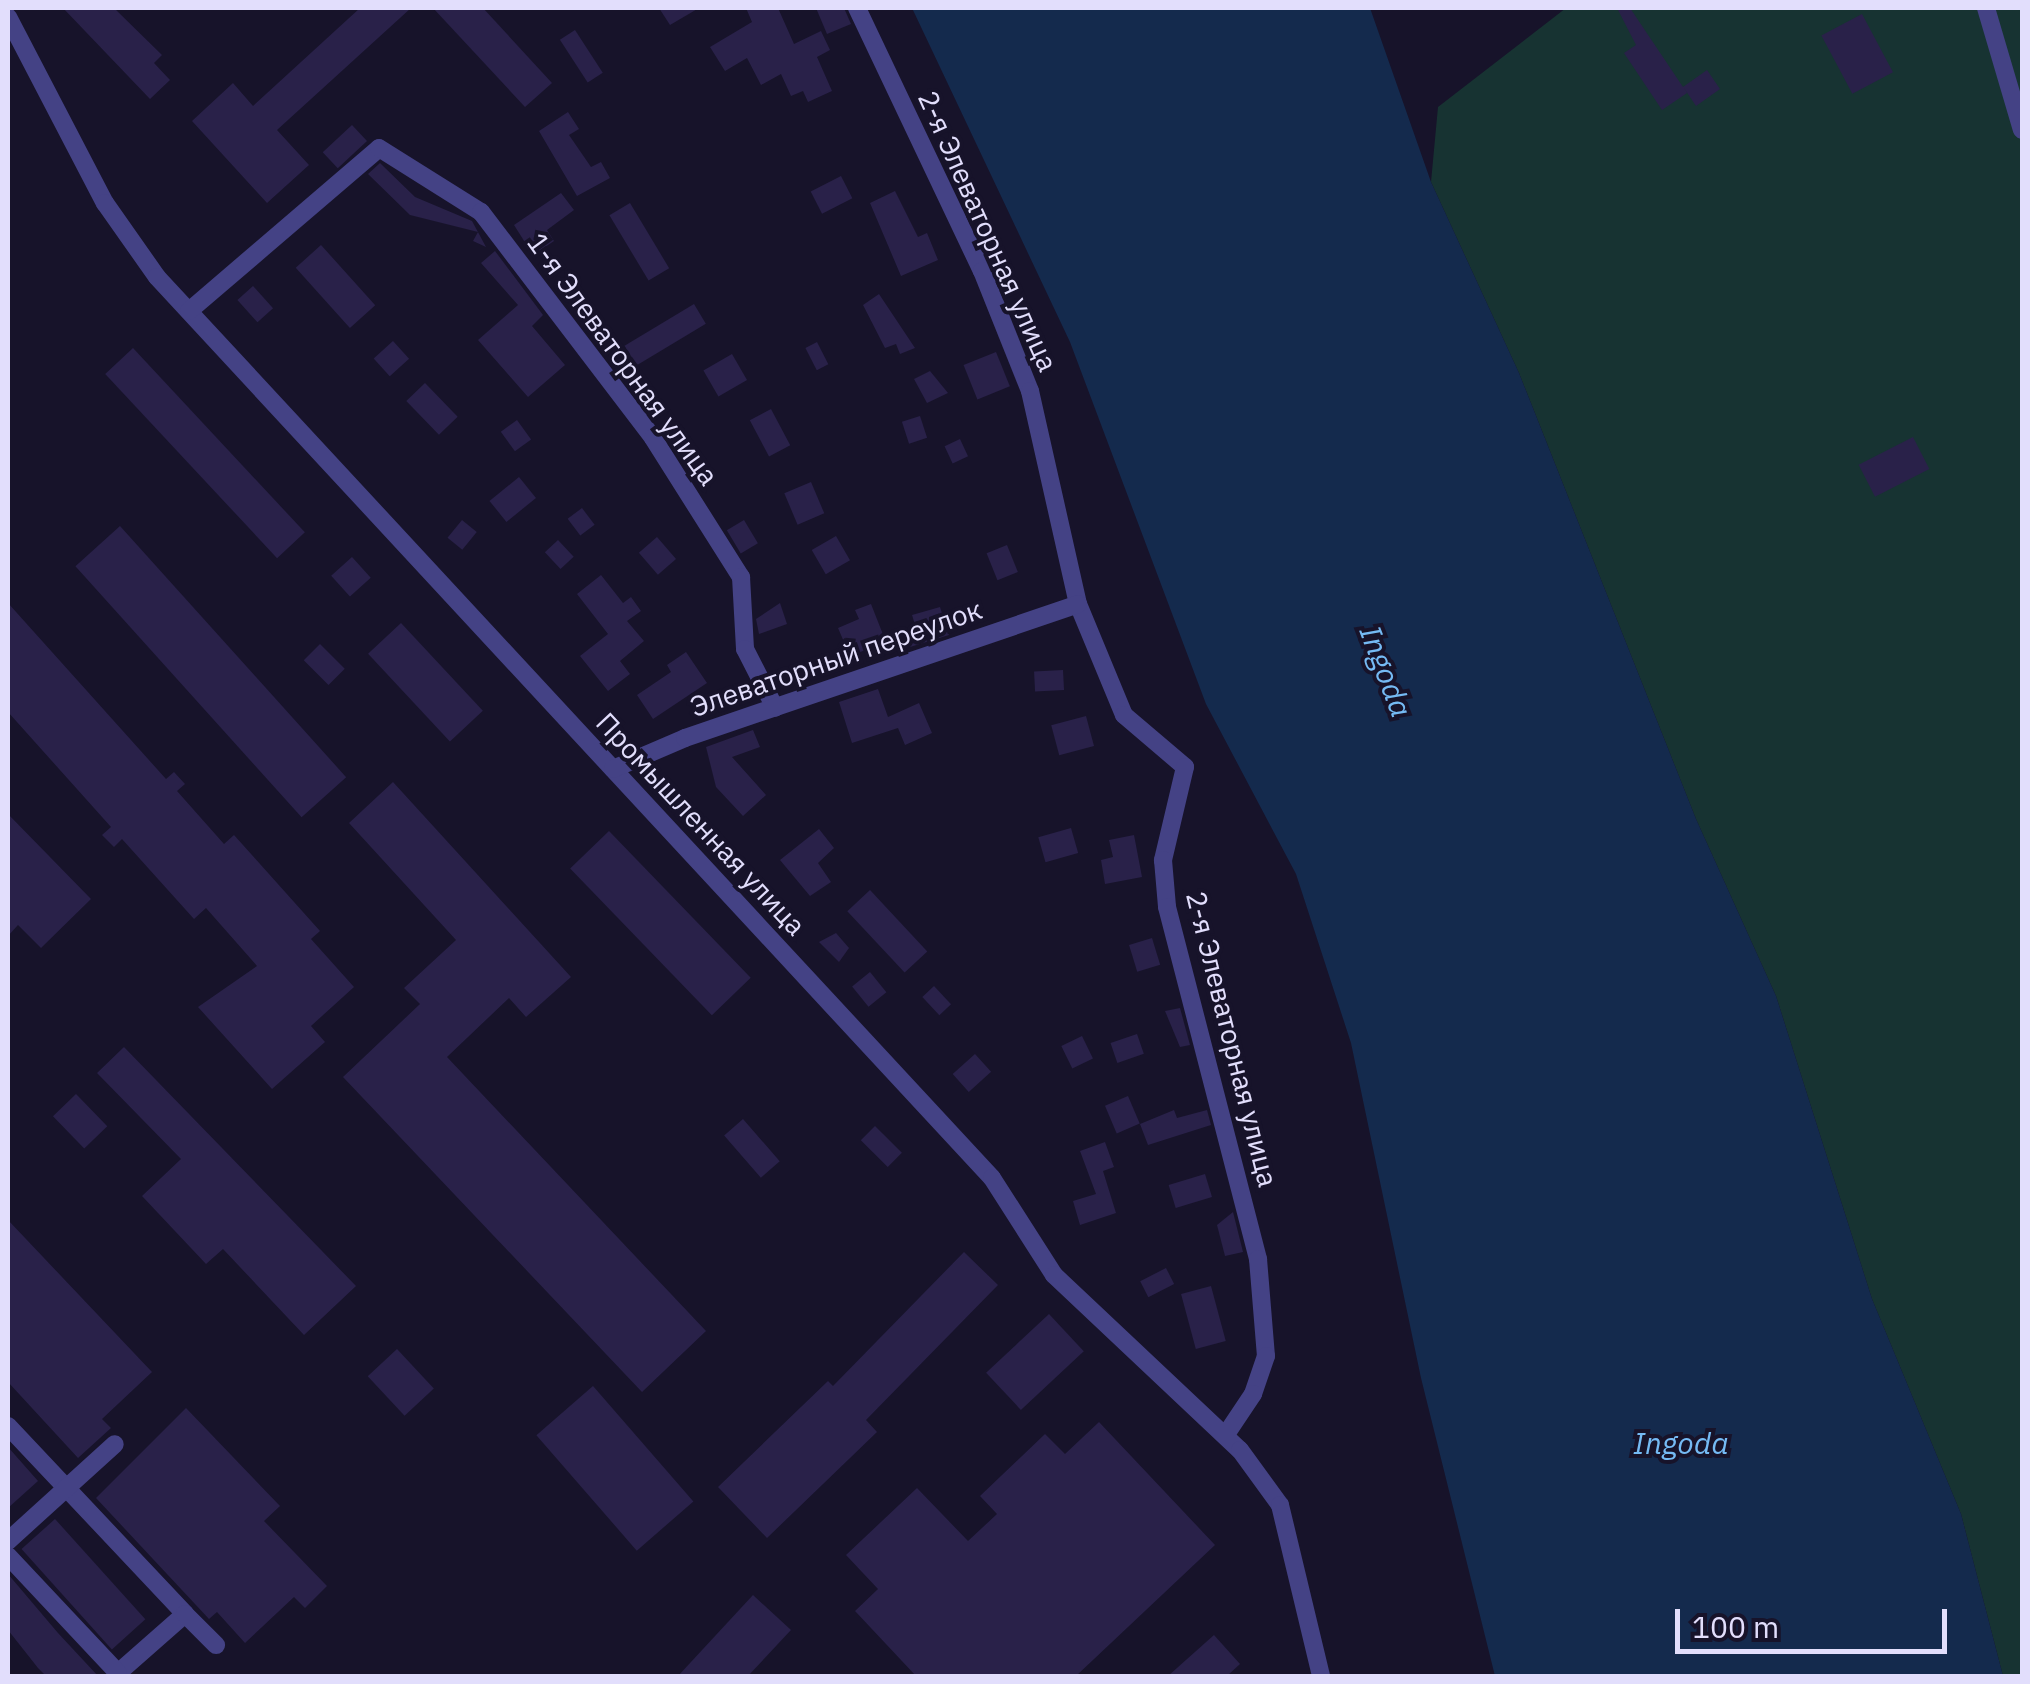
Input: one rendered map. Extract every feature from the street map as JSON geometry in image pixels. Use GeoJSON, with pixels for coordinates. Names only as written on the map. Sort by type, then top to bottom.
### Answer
{"type":"FeatureCollection","features":[{"type":"Feature","properties":{"kind":"street","name":"2-я Элеваторная улица"},"geometry":{"type":"LineString","coordinates":[[857,8],[982,272],[1030,391],[1078,604],[1124,715],[1186,768],[1162,860],[1167,907],[1258,1260],[1266,1356],[1254,1394],[1225,1436]]}},
{"type":"Feature","properties":{"kind":"street"},"geometry":{"type":"LineString","coordinates":[[1986,8],[2022,130]]}},
{"type":"Feature","properties":{"kind":"street","name":"Промышленная улица"},"geometry":{"type":"LineString","coordinates":[[8,17],[106,203],[188,312],[992,1178],[1054,1275],[1225,1436],[1280,1504],[1320,1676]]}},
{"type":"Feature","properties":{"kind":"street","name":"1-я Элеваторная улица"},"geometry":{"type":"LineString","coordinates":[[188,312],[379,148],[481,212],[653,438],[741,577],[745,649],[774,708]]}},
{"type":"Feature","properties":{"kind":"street","name":"Элеваторный переулок"},"geometry":{"type":"LineString","coordinates":[[612,769],[774,708],[1078,604]]}},
{"type":"Feature","properties":{"kind":"street"},"geometry":{"type":"LineString","coordinates":[[8,1426],[216,1645]]}},
{"type":"Feature","properties":{"kind":"street"},"geometry":{"type":"LineString","coordinates":[[8,1542],[115,1444]]}},
{"type":"Feature","properties":{"kind":"street"},"geometry":{"type":"LineString","coordinates":[[8,1556],[118,1673],[185,1614]]}},
{"type":"Feature","properties":{"kind":"green space"},"geometry":{"type":"Polygon","coordinates":[[[1566,8],[2022,8],[2022,1676],[2003,1676],[1961,1514],[1872,1299],[1776,996],[1696,819],[1519,373],[1431,182],[1438,107],[1566,8]]]}},
{"type":"Feature","properties":{"kind":"water","name":"Ingoda"},"geometry":{"type":"Polygon","coordinates":[[[912,8],[1370,8],[1431,182],[1519,373],[1696,819],[1776,996],[1872,1299],[1961,1514],[2003,1676],[1495,1676],[1421,1378],[1351,1043],[1296,874],[1206,704],[1070,342],[912,8]]]}},
{"type":"Feature","properties":{"kind":"building"},"geometry":{"type":"Polygon","coordinates":[[[63,8],[114,8],[162,55],[154,63],[170,80],[150,99],[63,8]]]}},
{"type":"Feature","properties":{"kind":"building"},"geometry":{"type":"Polygon","coordinates":[[[360,8],[411,8],[277,130],[309,165],[267,203],[192,121],[233,83],[253,106],[360,8]]]}},
{"type":"Feature","properties":{"kind":"building"},"geometry":{"type":"Polygon","coordinates":[[[433,8],[483,8],[552,83],[525,107],[433,8]]]}},
{"type":"Feature","properties":{"kind":"building"},"geometry":{"type":"Polygon","coordinates":[[[659,8],[699,8],[670,25],[659,8]]]}},
{"type":"Feature","properties":{"kind":"building"},"geometry":{"type":"Polygon","coordinates":[[[746,8],[778,8],[794,44],[821,31],[830,50],[817,57],[832,91],[808,102],[803,91],[791,96],[781,74],[761,85],[747,58],[725,71],[710,47],[752,22],[746,8]]]}},
{"type":"Feature","properties":{"kind":"building"},"geometry":{"type":"Polygon","coordinates":[[[816,8],[844,8],[851,24],[827,34],[816,8]]]}},
{"type":"Feature","properties":{"kind":"building"},"geometry":{"type":"Polygon","coordinates":[[[1617,8],[1630,8],[1683,87],[1707,70],[1720,89],[1696,106],[1684,88],[1687,93],[1662,110],[1624,53],[1636,45],[1617,8]]]}},
{"type":"Feature","properties":{"kind":"building"},"geometry":{"type":"Polygon","coordinates":[[[1862,14],[1893,72],[1852,94],[1821,36],[1862,14]]]}},
{"type":"Feature","properties":{"kind":"building"},"geometry":{"type":"Polygon","coordinates":[[[575,30],[603,73],[588,83],[560,40],[575,30]]]}},
{"type":"Feature","properties":{"kind":"building"},"geometry":{"type":"Polygon","coordinates":[[[568,112],[579,129],[569,135],[591,167],[601,162],[610,178],[577,196],[539,131],[568,112]]]}},
{"type":"Feature","properties":{"kind":"building"},"geometry":{"type":"Polygon","coordinates":[[[352,125],[367,141],[338,168],[323,152],[352,125]]]}},
{"type":"Feature","properties":{"kind":"building"},"geometry":{"type":"Polygon","coordinates":[[[380,163],[415,197],[472,221],[478,232],[410,215],[368,174],[380,163]]]}},
{"type":"Feature","properties":{"kind":"building"},"geometry":{"type":"Polygon","coordinates":[[[841,176],[852,198],[822,214],[811,191],[841,176]]]}},
{"type":"Feature","properties":{"kind":"building"},"geometry":{"type":"Polygon","coordinates":[[[895,191],[918,237],[927,233],[938,260],[901,276],[870,203],[895,191]]]}},
{"type":"Feature","properties":{"kind":"building"},"geometry":{"type":"Polygon","coordinates":[[[561,193],[574,210],[547,230],[554,241],[533,255],[514,225],[561,193]]]}},
{"type":"Feature","properties":{"kind":"building"},"geometry":{"type":"Polygon","coordinates":[[[630,203],[669,268],[649,281],[609,215],[630,203]]]}},
{"type":"Feature","properties":{"kind":"building"},"geometry":{"type":"Polygon","coordinates":[[[478,232],[486,247],[473,241],[478,232]]]}},
{"type":"Feature","properties":{"kind":"building"},"geometry":{"type":"Polygon","coordinates":[[[321,245],[375,305],[350,328],[296,268],[321,245]]]}},
{"type":"Feature","properties":{"kind":"building"},"geometry":{"type":"Polygon","coordinates":[[[495,251],[543,315],[532,326],[565,365],[528,397],[478,340],[518,305],[481,263],[495,251]]]}},
{"type":"Feature","properties":{"kind":"building"},"geometry":{"type":"Polygon","coordinates":[[[253,286],[273,308],[257,322],[237,300],[253,286]]]}},
{"type":"Feature","properties":{"kind":"building"},"geometry":{"type":"Polygon","coordinates":[[[879,294],[915,348],[900,354],[896,344],[885,348],[863,305],[879,294]]]}},
{"type":"Feature","properties":{"kind":"building"},"geometry":{"type":"Polygon","coordinates":[[[694,304],[706,324],[636,365],[625,346],[694,304]]]}},
{"type":"Feature","properties":{"kind":"building"},"geometry":{"type":"Polygon","coordinates":[[[393,341],[409,359],[390,376],[374,358],[393,341]]]}},
{"type":"Feature","properties":{"kind":"building"},"geometry":{"type":"Polygon","coordinates":[[[817,342],[828,364],[817,370],[805,348],[817,342]]]}},
{"type":"Feature","properties":{"kind":"building"},"geometry":{"type":"Polygon","coordinates":[[[133,348],[305,532],[277,558],[105,374],[133,348]]]}},
{"type":"Feature","properties":{"kind":"building"},"geometry":{"type":"Polygon","coordinates":[[[996,352],[1010,386],[977,399],[964,365],[996,352]]]}},
{"type":"Feature","properties":{"kind":"building"},"geometry":{"type":"Polygon","coordinates":[[[732,354],[747,380],[718,396],[703,370],[732,354]]]}},
{"type":"Feature","properties":{"kind":"building"},"geometry":{"type":"Polygon","coordinates":[[[930,371],[948,393],[927,403],[914,379],[930,371]]]}},
{"type":"Feature","properties":{"kind":"building"},"geometry":{"type":"Polygon","coordinates":[[[425,383],[458,417],[439,435],[406,401],[425,383]]]}},
{"type":"Feature","properties":{"kind":"building"},"geometry":{"type":"Polygon","coordinates":[[[771,409],[790,445],[769,456],[750,420],[771,409]]]}},
{"type":"Feature","properties":{"kind":"building"},"geometry":{"type":"Polygon","coordinates":[[[920,416],[927,438],[909,444],[902,422],[920,416]]]}},
{"type":"Feature","properties":{"kind":"building"},"geometry":{"type":"Polygon","coordinates":[[[517,420],[531,439],[515,451],[501,432],[517,420]]]}},
{"type":"Feature","properties":{"kind":"building"},"geometry":{"type":"Polygon","coordinates":[[[1913,437],[1929,469],[1875,497],[1859,465],[1913,437]]]}},
{"type":"Feature","properties":{"kind":"building"},"geometry":{"type":"Polygon","coordinates":[[[960,439],[968,456],[953,463],[945,446],[960,439]]]}},
{"type":"Feature","properties":{"kind":"building"},"geometry":{"type":"Polygon","coordinates":[[[519,477],[536,498],[506,522],[489,501],[519,477]]]}},
{"type":"Feature","properties":{"kind":"building"},"geometry":{"type":"Polygon","coordinates":[[[811,482],[824,513],[798,525],[784,493],[811,482]]]}},
{"type":"Feature","properties":{"kind":"building"},"geometry":{"type":"Polygon","coordinates":[[[582,508],[595,525],[580,536],[568,519],[582,508]]]}},
{"type":"Feature","properties":{"kind":"building"},"geometry":{"type":"Polygon","coordinates":[[[462,520],[477,532],[462,550],[448,538],[462,520]]]}},
{"type":"Feature","properties":{"kind":"building"},"geometry":{"type":"Polygon","coordinates":[[[744,520],[758,543],[741,553],[727,530],[744,520]]]}},
{"type":"Feature","properties":{"kind":"building"},"geometry":{"type":"Polygon","coordinates":[[[120,526],[346,777],[302,817],[75,566],[120,526]]]}},
{"type":"Feature","properties":{"kind":"building"},"geometry":{"type":"Polygon","coordinates":[[[836,536],[850,560],[826,574],[812,550],[836,536]]]}},
{"type":"Feature","properties":{"kind":"building"},"geometry":{"type":"Polygon","coordinates":[[[657,537],[676,559],[658,575],[639,553],[657,537]]]}},
{"type":"Feature","properties":{"kind":"building"},"geometry":{"type":"Polygon","coordinates":[[[558,540],[574,557],[561,569],[545,552],[558,540]]]}},
{"type":"Feature","properties":{"kind":"building"},"geometry":{"type":"Polygon","coordinates":[[[1007,545],[1018,572],[997,580],[987,553],[1007,545]]]}},
{"type":"Feature","properties":{"kind":"building"},"geometry":{"type":"Polygon","coordinates":[[[352,557],[371,578],[350,597],[331,576],[352,557]]]}},
{"type":"Feature","properties":{"kind":"building"},"geometry":{"type":"Polygon","coordinates":[[[601,575],[623,603],[631,597],[641,611],[627,621],[644,641],[620,661],[630,674],[608,691],[580,656],[608,634],[577,594],[601,575]]]}},
{"type":"Feature","properties":{"kind":"building"},"geometry":{"type":"Polygon","coordinates":[[[8,603],[166,779],[174,772],[185,784],[177,791],[224,844],[234,835],[320,931],[311,939],[354,987],[311,1026],[325,1042],[272,1089],[198,1007],[257,966],[206,908],[194,919],[122,839],[114,847],[102,835],[111,827],[8,712],[8,603]]]}},
{"type":"Feature","properties":{"kind":"building"},"geometry":{"type":"Polygon","coordinates":[[[780,603],[787,624],[759,634],[756,619],[780,603]]]}},
{"type":"Feature","properties":{"kind":"building"},"geometry":{"type":"Polygon","coordinates":[[[871,604],[886,642],[850,656],[838,628],[859,619],[855,610],[871,604]]]}},
{"type":"Feature","properties":{"kind":"building"},"geometry":{"type":"Polygon","coordinates":[[[940,607],[949,635],[910,647],[905,631],[916,628],[912,615],[940,607]]]}},
{"type":"Feature","properties":{"kind":"building"},"geometry":{"type":"Polygon","coordinates":[[[401,623],[483,711],[450,741],[368,654],[401,623]]]}},
{"type":"Feature","properties":{"kind":"building"},"geometry":{"type":"Polygon","coordinates":[[[320,644],[345,669],[328,685],[304,660],[320,644]]]}},
{"type":"Feature","properties":{"kind":"building"},"geometry":{"type":"Polygon","coordinates":[[[686,652],[707,683],[653,719],[637,695],[671,672],[667,665],[686,652]]]}},
{"type":"Feature","properties":{"kind":"building"},"geometry":{"type":"Polygon","coordinates":[[[1063,670],[1064,690],[1035,691],[1034,672],[1063,670]]]}},
{"type":"Feature","properties":{"kind":"building"},"geometry":{"type":"Polygon","coordinates":[[[878,689],[888,717],[919,703],[932,733],[905,745],[898,728],[852,743],[839,702],[878,689]]]}},
{"type":"Feature","properties":{"kind":"building"},"geometry":{"type":"Polygon","coordinates":[[[1086,716],[1094,746],[1059,755],[1051,725],[1086,716]]]}},
{"type":"Feature","properties":{"kind":"building"},"geometry":{"type":"Polygon","coordinates":[[[753,730],[760,747],[732,757],[766,795],[743,816],[716,787],[706,747],[753,730]]]}},
{"type":"Feature","properties":{"kind":"building"},"geometry":{"type":"Polygon","coordinates":[[[393,782],[571,977],[526,1017],[509,998],[447,1057],[706,1331],[642,1392],[343,1077],[420,1004],[404,988],[456,940],[349,823],[393,782]]]}},
{"type":"Feature","properties":{"kind":"building"},"geometry":{"type":"Polygon","coordinates":[[[8,814],[91,899],[41,948],[18,925],[8,936],[8,814]]]}},
{"type":"Feature","properties":{"kind":"building"},"geometry":{"type":"Polygon","coordinates":[[[1071,828],[1078,853],[1045,862],[1038,837],[1071,828]]]}},
{"type":"Feature","properties":{"kind":"building"},"geometry":{"type":"Polygon","coordinates":[[[819,829],[834,848],[818,863],[831,882],[810,896],[780,860],[819,829]]]}},
{"type":"Feature","properties":{"kind":"building"},"geometry":{"type":"Polygon","coordinates":[[[609,831],[751,978],[712,1015],[570,869],[609,831]]]}},
{"type":"Feature","properties":{"kind":"building"},"geometry":{"type":"Polygon","coordinates":[[[1134,835],[1142,877],[1105,884],[1101,860],[1113,857],[1109,840],[1134,835]]]}},
{"type":"Feature","properties":{"kind":"building"},"geometry":{"type":"Polygon","coordinates":[[[870,890],[927,951],[905,973],[847,911],[870,890]]]}},
{"type":"Feature","properties":{"kind":"building"},"geometry":{"type":"Polygon","coordinates":[[[836,933],[849,948],[839,962],[819,942],[836,933]]]}},
{"type":"Feature","properties":{"kind":"building"},"geometry":{"type":"Polygon","coordinates":[[[1152,938],[1160,965],[1137,972],[1129,945],[1152,938]]]}},
{"type":"Feature","properties":{"kind":"building"},"geometry":{"type":"Polygon","coordinates":[[[870,972],[886,992],[868,1007],[852,986],[870,972]]]}},
{"type":"Feature","properties":{"kind":"building"},"geometry":{"type":"Polygon","coordinates":[[[934,986],[951,1004],[939,1015],[922,997],[934,986]]]}},
{"type":"Feature","properties":{"kind":"building"},"geometry":{"type":"Polygon","coordinates":[[[1180,1008],[1190,1045],[1180,1047],[1165,1011],[1180,1008]]]}},
{"type":"Feature","properties":{"kind":"building"},"geometry":{"type":"Polygon","coordinates":[[[1137,1034],[1144,1054],[1117,1063],[1111,1043],[1137,1034]]]}},
{"type":"Feature","properties":{"kind":"building"},"geometry":{"type":"Polygon","coordinates":[[[1082,1036],[1093,1058],[1072,1069],[1061,1046],[1082,1036]]]}},
{"type":"Feature","properties":{"kind":"building"},"geometry":{"type":"Polygon","coordinates":[[[124,1047],[356,1286],[304,1335],[223,1249],[206,1264],[142,1196],[181,1159],[97,1073],[124,1047]]]}},
{"type":"Feature","properties":{"kind":"building"},"geometry":{"type":"Polygon","coordinates":[[[975,1054],[991,1072],[969,1092],[953,1074],[975,1054]]]}},
{"type":"Feature","properties":{"kind":"building"},"geometry":{"type":"Polygon","coordinates":[[[76,1094],[107,1126],[84,1149],[53,1116],[76,1094]]]}},
{"type":"Feature","properties":{"kind":"building"},"geometry":{"type":"Polygon","coordinates":[[[1128,1096],[1140,1124],[1117,1133],[1105,1106],[1128,1096]]]}},
{"type":"Feature","properties":{"kind":"building"},"geometry":{"type":"Polygon","coordinates":[[[1174,1110],[1177,1118],[1207,1110],[1211,1125],[1148,1145],[1140,1124],[1174,1110]]]}},
{"type":"Feature","properties":{"kind":"building"},"geometry":{"type":"Polygon","coordinates":[[[743,1119],[780,1161],[761,1178],[724,1135],[743,1119]]]}},
{"type":"Feature","properties":{"kind":"building"},"geometry":{"type":"Polygon","coordinates":[[[875,1126],[902,1153],[888,1167],[861,1140],[875,1126]]]}},
{"type":"Feature","properties":{"kind":"building"},"geometry":{"type":"Polygon","coordinates":[[[1105,1142],[1114,1167],[1103,1171],[1116,1213],[1080,1225],[1073,1201],[1096,1194],[1080,1151],[1105,1142]]]}},
{"type":"Feature","properties":{"kind":"building"},"geometry":{"type":"Polygon","coordinates":[[[1205,1174],[1212,1197],[1176,1208],[1169,1185],[1205,1174]]]}},
{"type":"Feature","properties":{"kind":"building"},"geometry":{"type":"Polygon","coordinates":[[[1233,1212],[1243,1252],[1225,1256],[1217,1225],[1233,1212]]]}},
{"type":"Feature","properties":{"kind":"building"},"geometry":{"type":"Polygon","coordinates":[[[8,1220],[152,1372],[102,1419],[111,1428],[78,1458],[8,1382],[8,1220]]]}},
{"type":"Feature","properties":{"kind":"building"},"geometry":{"type":"Polygon","coordinates":[[[964,1252],[998,1285],[866,1420],[877,1432],[767,1538],[718,1487],[828,1381],[833,1386],[964,1252]]]}},
{"type":"Feature","properties":{"kind":"building"},"geometry":{"type":"Polygon","coordinates":[[[1166,1268],[1174,1284],[1148,1297],[1140,1281],[1166,1268]]]}},
{"type":"Feature","properties":{"kind":"building"},"geometry":{"type":"Polygon","coordinates":[[[1211,1286],[1226,1341],[1196,1349],[1181,1294],[1211,1286]]]}},
{"type":"Feature","properties":{"kind":"building"},"geometry":{"type":"Polygon","coordinates":[[[1049,1314],[1084,1351],[1021,1410],[986,1373],[1049,1314]]]}},
{"type":"Feature","properties":{"kind":"building"},"geometry":{"type":"Polygon","coordinates":[[[397,1349],[434,1388],[405,1416],[368,1376],[397,1349]]]}},
{"type":"Feature","properties":{"kind":"building"},"geometry":{"type":"Polygon","coordinates":[[[593,1386],[693,1501],[637,1551],[536,1435],[593,1386]]]}},
{"type":"Feature","properties":{"kind":"building"},"geometry":{"type":"Polygon","coordinates":[[[186,1408],[280,1506],[264,1521],[327,1586],[305,1608],[294,1597],[245,1643],[217,1612],[209,1619],[96,1498],[186,1408]]]}},
{"type":"Feature","properties":{"kind":"building"},"geometry":{"type":"Polygon","coordinates":[[[1099,1422],[1215,1545],[1076,1676],[916,1676],[855,1611],[878,1589],[846,1555],[917,1488],[968,1541],[997,1514],[980,1496],[1045,1434],[1065,1454],[1099,1422]]]}},
{"type":"Feature","properties":{"kind":"building"},"geometry":{"type":"Polygon","coordinates":[[[8,1447],[38,1481],[8,1508],[8,1447]]]}},
{"type":"Feature","properties":{"kind":"building"},"geometry":{"type":"Polygon","coordinates":[[[55,1519],[145,1619],[112,1649],[22,1549],[55,1519]]]}},
{"type":"Feature","properties":{"kind":"building"},"geometry":{"type":"Polygon","coordinates":[[[8,1574],[98,1676],[46,1676],[38,1668],[8,1630],[8,1574]]]}},
{"type":"Feature","properties":{"kind":"building"},"geometry":{"type":"Polygon","coordinates":[[[753,1595],[791,1630],[748,1676],[678,1676],[753,1595]]]}},
{"type":"Feature","properties":{"kind":"building"},"geometry":{"type":"Polygon","coordinates":[[[1214,1635],[1240,1664],[1227,1676],[1168,1676],[1214,1635]]]}}]}
